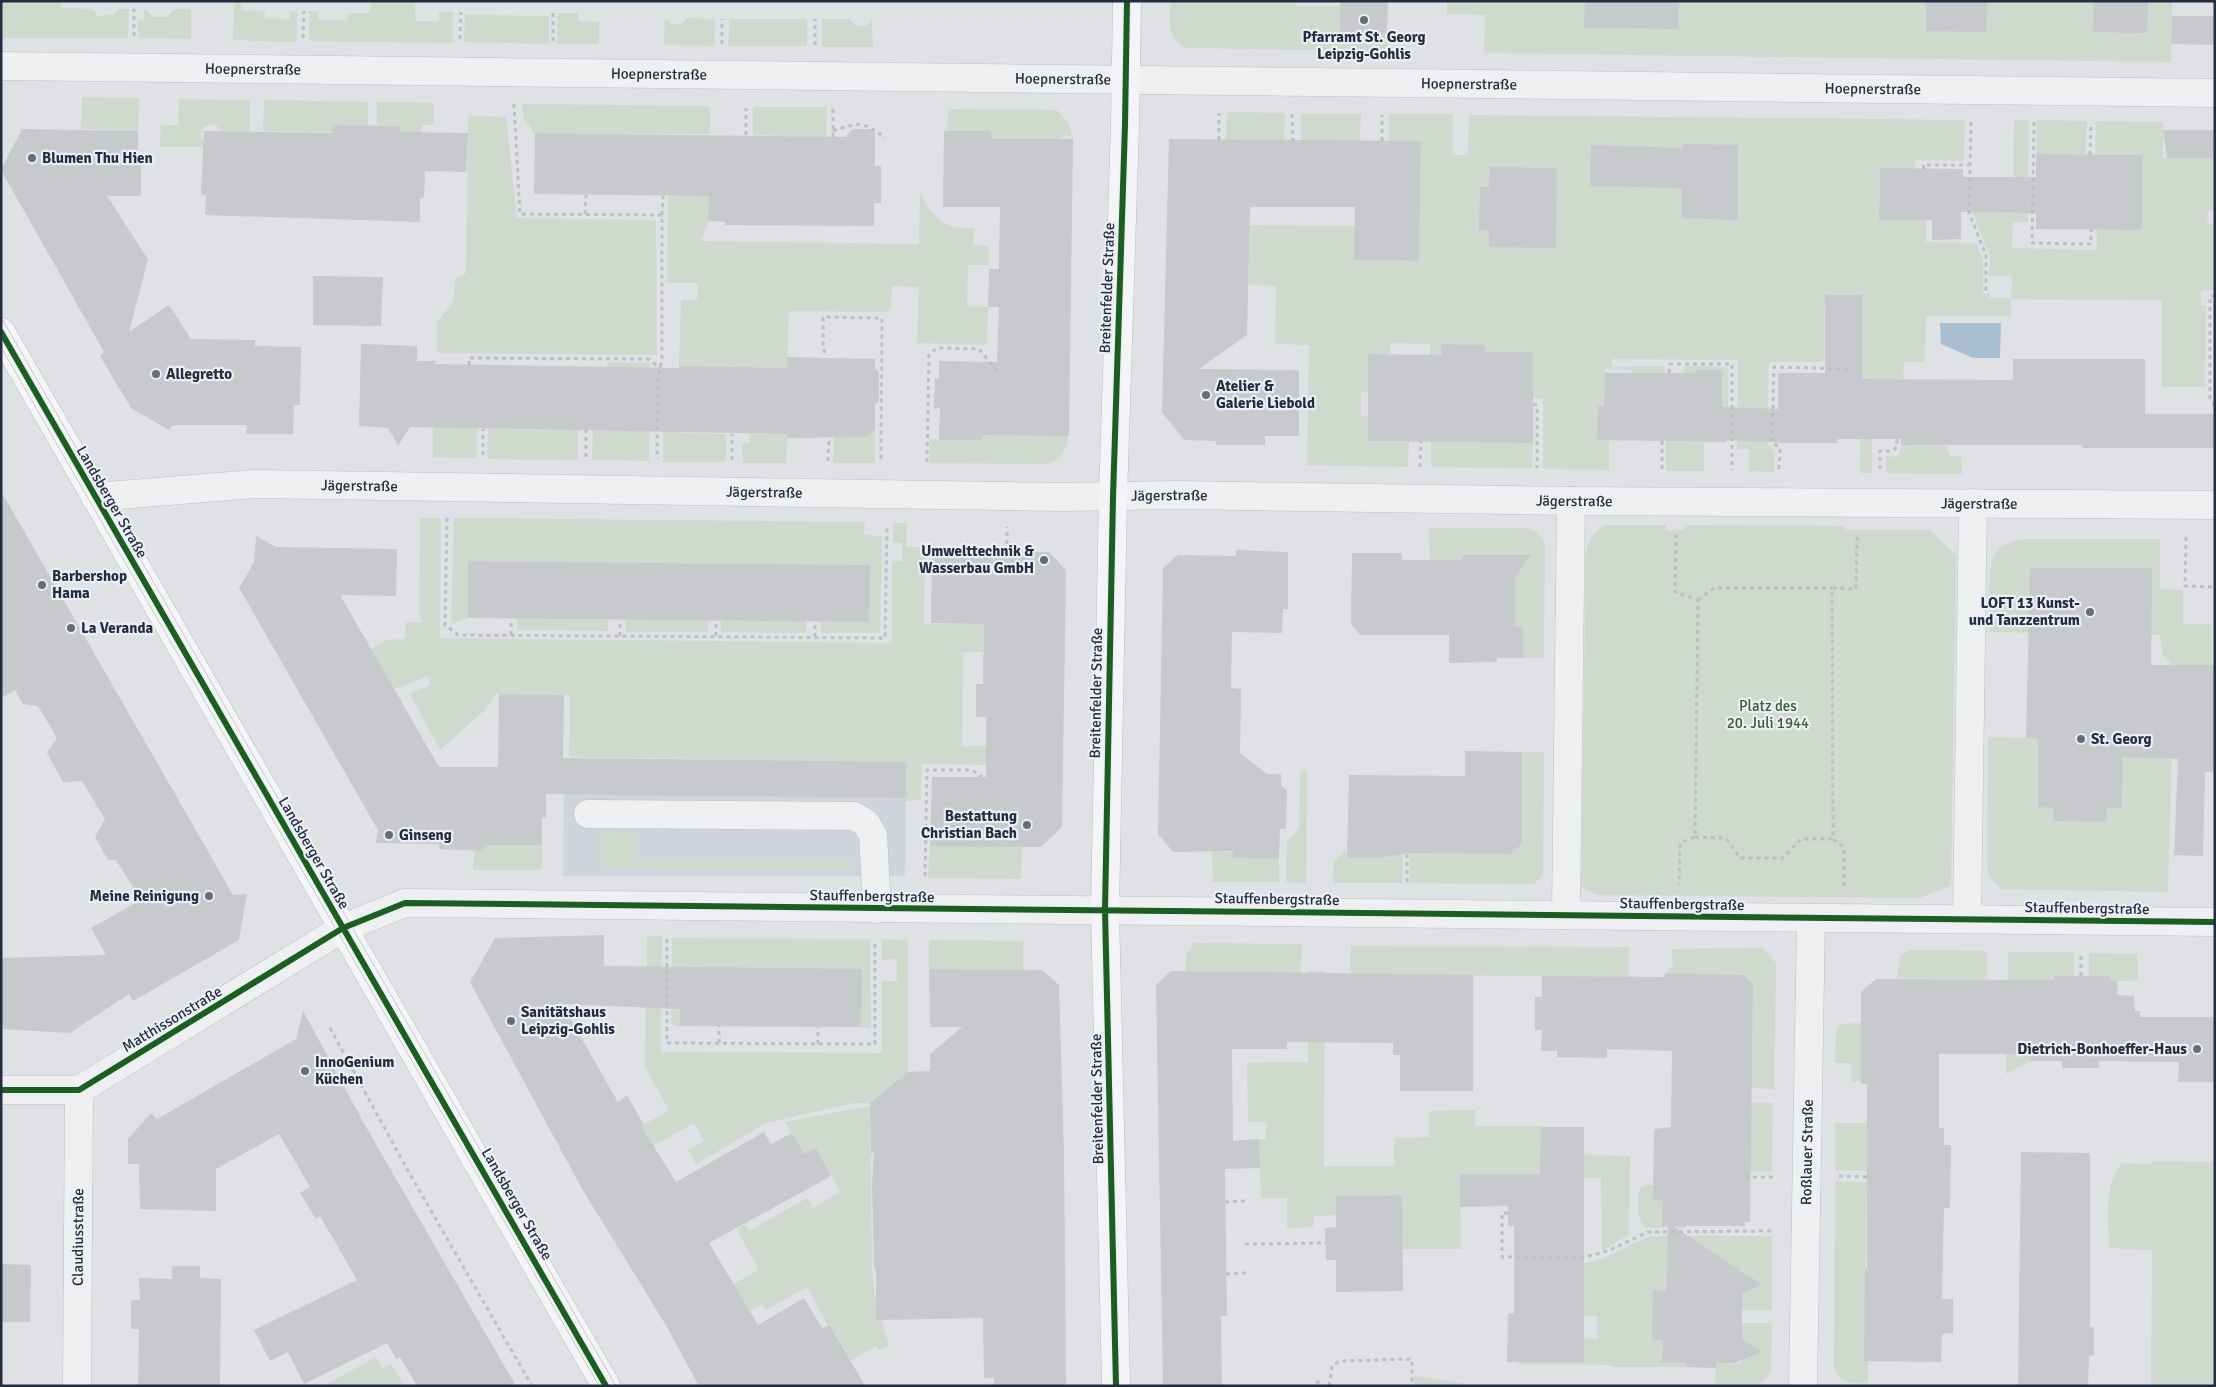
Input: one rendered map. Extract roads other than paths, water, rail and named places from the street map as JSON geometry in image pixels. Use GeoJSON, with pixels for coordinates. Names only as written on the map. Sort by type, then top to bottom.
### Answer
{"type":"FeatureCollection","features":[{"type":"Feature","properties":{"kind":"main road","name":"Breitenfelder Straße"},"geometry":{"type":"LineString","coordinates":[[1116,1386],[1105,910],[1113,497],[1127,1]]}},
{"type":"Feature","properties":{"kind":"main road","name":"Landsberger Straße"},"geometry":{"type":"LineString","coordinates":[[1,332],[606,1386]]}},
{"type":"Feature","properties":{"kind":"street","name":"Hoepnerstraße"},"geometry":{"type":"LineString","coordinates":[[1,66],[2215,93]]}},
{"type":"Feature","properties":{"kind":"street","name":"Jägerstraße"},"geometry":{"type":"LineString","coordinates":[[95,497],[255,484],[1113,497],[1177,495],[1571,501],[2215,505]]}},
{"type":"Feature","properties":{"kind":"street"},"geometry":{"type":"LineString","coordinates":[[1566,915],[1571,501]]}},
{"type":"Feature","properties":{"kind":"street"},"geometry":{"type":"LineString","coordinates":[[1967,918],[1972,503]]}},
{"type":"Feature","properties":{"kind":"street"},"geometry":{"type":"LineString","coordinates":[[588,814],[854,816],[866,823],[873,835],[876,922]]}},
{"type":"Feature","properties":{"kind":"street","name":"Stauffenbergstraße"},"geometry":{"type":"LineString","coordinates":[[343,928],[405,903],[876,922],[1105,910],[2215,922]]}},
{"type":"Feature","properties":{"kind":"street","name":"Roßlauer Straße"},"geometry":{"type":"LineString","coordinates":[[1803,1386],[1811,918]]}},
{"type":"Feature","properties":{"kind":"street","name":"Matthissonstraße"},"geometry":{"type":"LineString","coordinates":[[79,1090],[343,928]]}},
{"type":"Feature","properties":{"kind":"street"},"geometry":{"type":"LineString","coordinates":[[1,1090],[79,1090]]}},
{"type":"Feature","properties":{"kind":"street","name":"Claudiusstraße"},"geometry":{"type":"LineString","coordinates":[[77,1386],[79,1090]]}},
{"type":"Feature","properties":{"kind":"water"},"geometry":{"type":"Polygon","coordinates":[[[1940,323],[2001,323],[2000,358],[1973,358],[1941,344],[1940,323]]]}},
{"type":"Feature","properties":{"kind":"tram line"},"geometry":{"type":"LineString","coordinates":[[1,317],[616,1386]]}},
{"type":"Feature","properties":{"kind":"tram line"},"geometry":{"type":"LineString","coordinates":[[1,347],[599,1386]]}},
{"type":"Feature","properties":{"kind":"place","name":"Pfarramt St. Georg Leipzig-Gohlis"},"geometry":{"type":"Point","coordinates":[1364,20]}},
{"type":"Feature","properties":{"kind":"place","name":"Blumen Thu Hien"},"geometry":{"type":"Point","coordinates":[32,158]}},
{"type":"Feature","properties":{"kind":"place","name":"Allegretto"},"geometry":{"type":"Point","coordinates":[156,374]}},
{"type":"Feature","properties":{"kind":"place","name":"Atelier & Galerie Liebold"},"geometry":{"type":"Point","coordinates":[1206,395]}},
{"type":"Feature","properties":{"kind":"place","name":"Umwelttechnik & Wasserbau GmbH"},"geometry":{"type":"Point","coordinates":[1044,560]}},
{"type":"Feature","properties":{"kind":"place","name":"Barbershop Hama"},"geometry":{"type":"Point","coordinates":[42,585]}},
{"type":"Feature","properties":{"kind":"place","name":"LOFT 13 Kunst- und Tanzzentrum"},"geometry":{"type":"Point","coordinates":[2090,612]}},
{"type":"Feature","properties":{"kind":"place","name":"La Veranda"},"geometry":{"type":"Point","coordinates":[71,628]}},
{"type":"Feature","properties":{"kind":"place","name":"St. Georg"},"geometry":{"type":"Point","coordinates":[2081,739]}},
{"type":"Feature","properties":{"kind":"place","name":"Bestattung Christian Bach"},"geometry":{"type":"Point","coordinates":[1027,825]}},
{"type":"Feature","properties":{"kind":"place","name":"Ginseng"},"geometry":{"type":"Point","coordinates":[389,835]}},
{"type":"Feature","properties":{"kind":"place","name":"Meine Reinigung"},"geometry":{"type":"Point","coordinates":[209,896]}},
{"type":"Feature","properties":{"kind":"place","name":"Sanitätshaus Leipzig-Gohlis"},"geometry":{"type":"Point","coordinates":[511,1021]}},
{"type":"Feature","properties":{"kind":"place","name":"Dietrich-Bonhoeffer-Haus"},"geometry":{"type":"Point","coordinates":[2197,1049]}},
{"type":"Feature","properties":{"kind":"place","name":"InnoGenium Küchen"},"geometry":{"type":"Point","coordinates":[305,1071]}},
{"type":"Feature","properties":{"kind":"park label","name":"Platz des 20. Juli 1944"},"geometry":{"type":"Point","coordinates":[1768,714]}}]}
